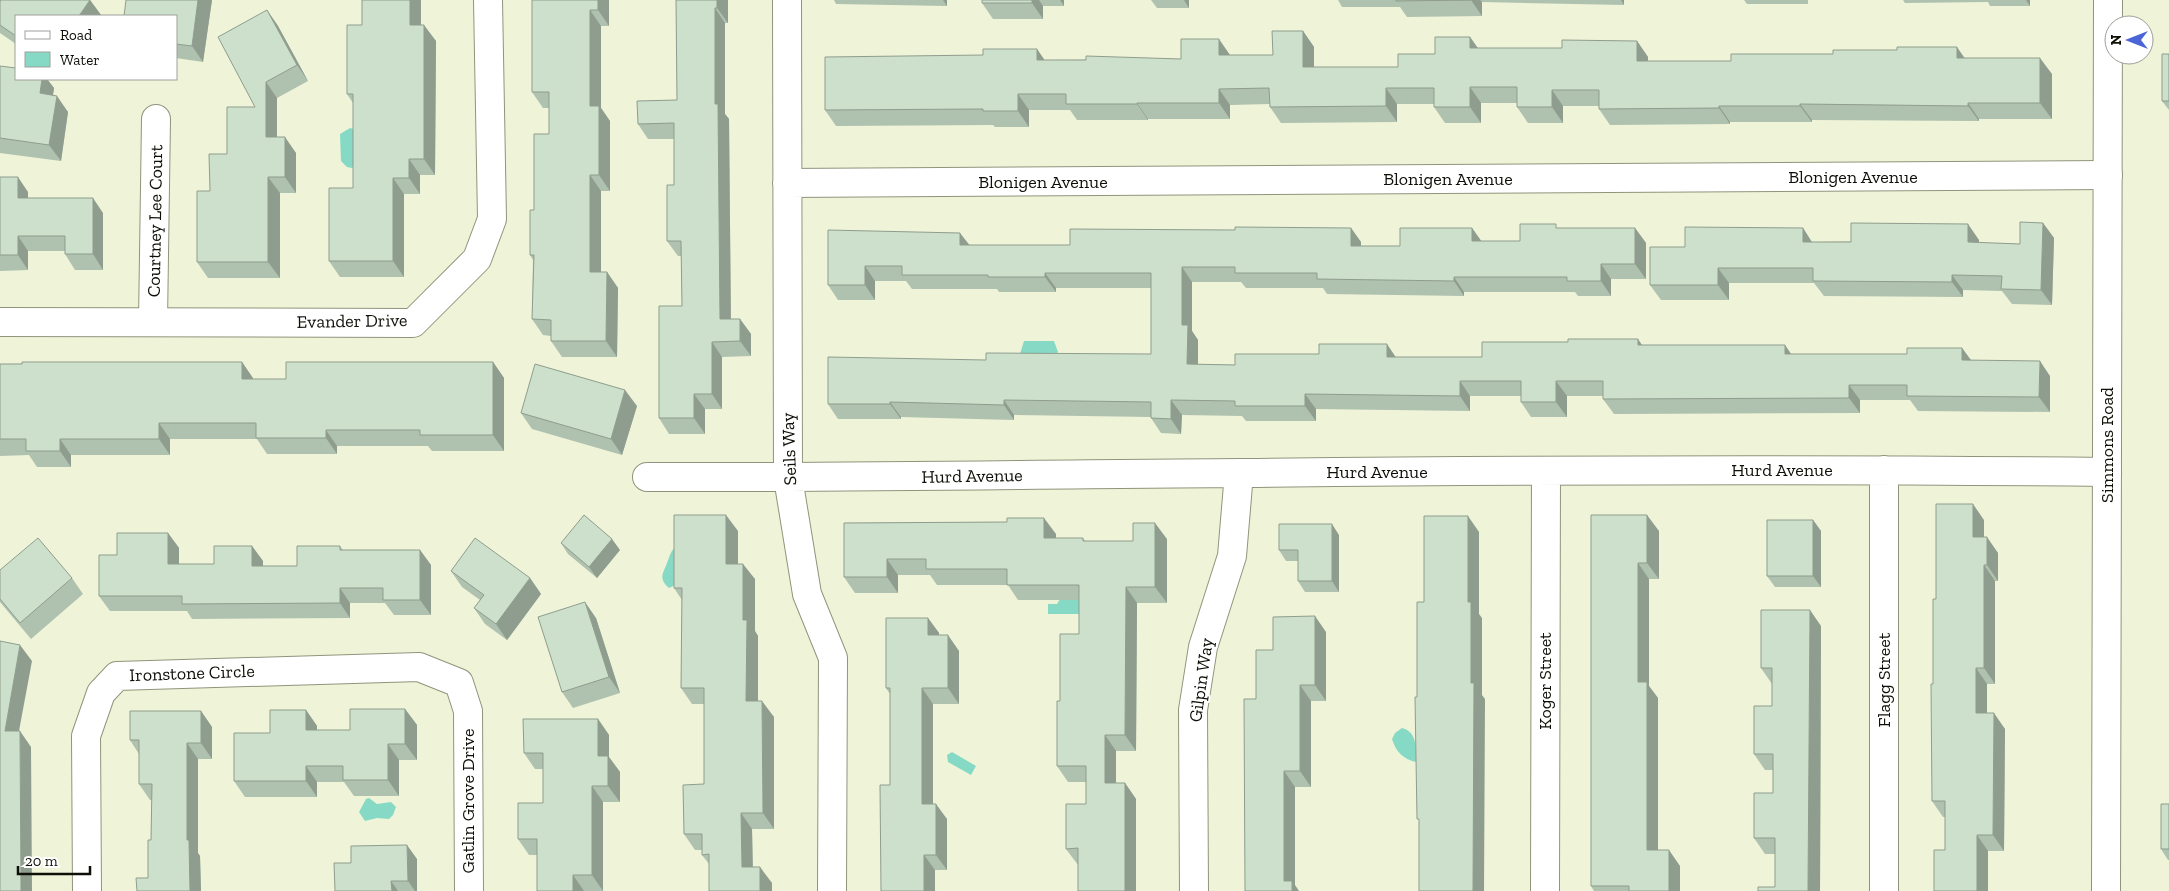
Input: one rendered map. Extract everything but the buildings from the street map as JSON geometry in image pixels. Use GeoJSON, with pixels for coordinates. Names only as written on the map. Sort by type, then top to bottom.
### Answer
{"type":"FeatureCollection","features":[{"type":"Feature","properties":{"kind":"street","name":"Evander Drive"},"geometry":{"type":"LineString","coordinates":[[0,322],[413,323],[477,259],[492,219],[488,0]]}},
{"type":"Feature","properties":{"kind":"street","name":"Seils Way"},"geometry":{"type":"LineString","coordinates":[[787,0],[788,478],[807,594],[833,658],[832,891]]}},
{"type":"Feature","properties":{"kind":"street","name":"Simmons Road"},"geometry":{"type":"LineString","coordinates":[[2106,891],[2108,0]]}},
{"type":"Feature","properties":{"kind":"street","name":"Courtney Lee Court"},"geometry":{"type":"LineString","coordinates":[[153,322],[156,119]]}},
{"type":"Feature","properties":{"kind":"street","name":"Blonigen Avenue"},"geometry":{"type":"LineString","coordinates":[[787,183],[2108,175]]}},
{"type":"Feature","properties":{"kind":"street","name":"Hurd Avenue"},"geometry":{"type":"LineString","coordinates":[[648,477],[788,478],[1546,471],[1884,470],[2107,472]]}},
{"type":"Feature","properties":{"kind":"street","name":"Flagg Street"},"geometry":{"type":"LineString","coordinates":[[1884,470],[1884,891]]}},
{"type":"Feature","properties":{"kind":"street","name":"Koger Street"},"geometry":{"type":"LineString","coordinates":[[1545,891],[1546,471]]}},
{"type":"Feature","properties":{"kind":"street","name":"Gilpin Way"},"geometry":{"type":"LineString","coordinates":[[1194,891],[1193,710],[1202,647],[1232,556],[1239,473]]}},
{"type":"Feature","properties":{"kind":"street","name":"Ironstone Circle"},"geometry":{"type":"LineString","coordinates":[[87,891],[86,736],[101,693],[116,676],[419,667],[459,683],[468,711]]}},
{"type":"Feature","properties":{"kind":"street","name":"Gatlin Grove Drive"},"geometry":{"type":"LineString","coordinates":[[468,711],[469,891]]}},
{"type":"Feature","properties":{"kind":"water"},"geometry":{"type":"Polygon","coordinates":[[[350,128],[354,129],[356,164],[352,168],[347,167],[341,161],[340,134],[350,128]]]}},
{"type":"Feature","properties":{"kind":"water"},"geometry":{"type":"Polygon","coordinates":[[[1024,341],[1054,341],[1058,352],[1056,355],[1020,354],[1024,341]]]}},
{"type":"Feature","properties":{"kind":"water"},"geometry":{"type":"Polygon","coordinates":[[[674,548],[684,554],[682,582],[669,588],[663,581],[662,576],[674,548]]]}},
{"type":"Feature","properties":{"kind":"water"},"geometry":{"type":"Polygon","coordinates":[[[1086,596],[1085,614],[1048,614],[1048,604],[1057,604],[1060,599],[1086,596]]]}},
{"type":"Feature","properties":{"kind":"water"},"geometry":{"type":"Polygon","coordinates":[[[1402,728],[1411,733],[1413,737],[1416,747],[1416,762],[1404,757],[1394,744],[1392,739],[1395,733],[1402,728]]]}},
{"type":"Feature","properties":{"kind":"water"},"geometry":{"type":"Polygon","coordinates":[[[952,752],[976,766],[971,775],[948,762],[947,755],[952,752]]]}},
{"type":"Feature","properties":{"kind":"water"},"geometry":{"type":"Polygon","coordinates":[[[369,798],[377,804],[391,802],[396,807],[393,815],[389,819],[377,818],[365,821],[359,812],[366,799],[369,798]]]}}]}
